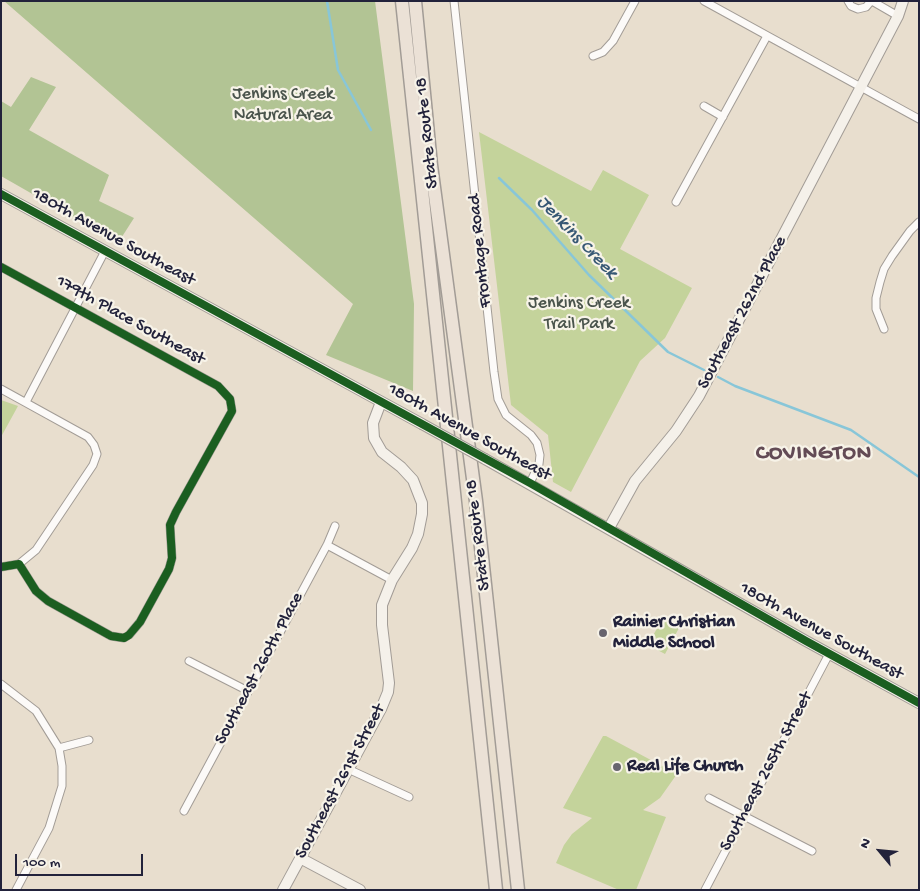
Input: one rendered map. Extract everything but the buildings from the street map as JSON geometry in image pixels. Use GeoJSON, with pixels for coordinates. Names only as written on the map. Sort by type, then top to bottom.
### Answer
{"type":"FeatureCollection","features":[{"type":"Feature","properties":{"kind":"highway","name":"State Route 18"},"geometry":{"type":"LineString","coordinates":[[402,1],[421,119],[426,164],[496,890]]}},
{"type":"Feature","properties":{"kind":"highway","name":"State Route 18"},"geometry":{"type":"LineString","coordinates":[[415,1],[421,119]]}},
{"type":"Feature","properties":{"kind":"highway","name":"State Route 18"},"geometry":{"type":"LineString","coordinates":[[426,164],[476,501],[518,890]]}},
{"type":"Feature","properties":{"kind":"street","name":"Frontage Road"},"geometry":{"type":"LineString","coordinates":[[454,1],[498,399],[506,415],[531,435],[537,443],[540,455],[539,464],[530,483]]}},
{"type":"Feature","properties":{"kind":"street"},"geometry":{"type":"LineString","coordinates":[[593,56],[603,52],[613,41],[634,1]]}},
{"type":"Feature","properties":{"kind":"street"},"geometry":{"type":"LineString","coordinates":[[704,1],[919,119]]}},
{"type":"Feature","properties":{"kind":"street"},"geometry":{"type":"LineString","coordinates":[[848,1],[851,6],[858,9],[866,7],[871,1],[898,16]]}},
{"type":"Feature","properties":{"kind":"street","name":"Southeast 262nd Place"},"geometry":{"type":"LineString","coordinates":[[608,528],[635,481],[676,430],[699,396],[898,16],[903,1]]}},
{"type":"Feature","properties":{"kind":"street"},"geometry":{"type":"LineString","coordinates":[[676,202],[767,36]]}},
{"type":"Feature","properties":{"kind":"street"},"geometry":{"type":"LineString","coordinates":[[704,106],[723,116]]}},
{"type":"Feature","properties":{"kind":"street","name":"180th Avenue Southeast"},"geometry":{"type":"LineString","coordinates":[[1,194],[530,483],[829,654],[919,703]]}},
{"type":"Feature","properties":{"kind":"street"},"geometry":{"type":"LineString","coordinates":[[884,329],[876,310],[876,298],[884,269],[910,231],[919,222]]}},
{"type":"Feature","properties":{"kind":"street"},"geometry":{"type":"LineString","coordinates":[[26,402],[105,251]]}},
{"type":"Feature","properties":{"kind":"street","name":"179th Place Southeast"},"geometry":{"type":"LineString","coordinates":[[1,267],[218,386],[230,399],[232,411],[173,518],[170,529],[172,558],[169,569],[135,630],[124,638],[111,636],[48,602],[36,591],[19,564]]}},
{"type":"Feature","properties":{"kind":"street"},"geometry":{"type":"LineString","coordinates":[[1,389],[88,437],[94,445],[97,454],[93,465],[36,550],[19,564],[1,567]]}},
{"type":"Feature","properties":{"kind":"street","name":"Southeast 261st Street"},"geometry":{"type":"LineString","coordinates":[[284,890],[381,709],[388,692],[388,668],[381,616],[382,605],[392,580],[412,548],[418,534],[422,503],[414,480],[382,452],[374,438],[374,423],[382,402]]}},
{"type":"Feature","properties":{"kind":"street","name":"Southeast 260th Place"},"geometry":{"type":"LineString","coordinates":[[184,811],[327,545],[335,526]]}},
{"type":"Feature","properties":{"kind":"street"},"geometry":{"type":"LineString","coordinates":[[327,545],[392,580]]}},
{"type":"Feature","properties":{"kind":"street","name":"Southeast 265th Street"},"geometry":{"type":"LineString","coordinates":[[705,890],[829,654]]}},
{"type":"Feature","properties":{"kind":"street"},"geometry":{"type":"LineString","coordinates":[[189,661],[248,691]]}},
{"type":"Feature","properties":{"kind":"street"},"geometry":{"type":"LineString","coordinates":[[1,684],[36,711],[59,748],[62,766],[62,786],[49,828],[16,890]]}},
{"type":"Feature","properties":{"kind":"street"},"geometry":{"type":"LineString","coordinates":[[59,748],[88,740]]}},
{"type":"Feature","properties":{"kind":"street"},"geometry":{"type":"LineString","coordinates":[[348,769],[409,797]]}},
{"type":"Feature","properties":{"kind":"street"},"geometry":{"type":"LineString","coordinates":[[710,798],[812,851]]}},
{"type":"Feature","properties":{"kind":"street"},"geometry":{"type":"LineString","coordinates":[[300,858],[360,890]]}},
{"type":"Feature","properties":{"kind":"green space","name":"Jenkins Creek Natural Area"},"geometry":{"type":"Polygon","coordinates":[[[4,1],[375,1],[414,304],[413,391],[326,355],[353,304],[4,1]]]}},
{"type":"Feature","properties":{"kind":"green space"},"geometry":{"type":"Polygon","coordinates":[[[31,77],[56,87],[29,130],[109,175],[99,201],[134,218],[118,243],[1,176],[1,101],[11,107],[31,77]]]}},
{"type":"Feature","properties":{"kind":"green space","name":"Jenkins Creek Trail Park"},"geometry":{"type":"Polygon","coordinates":[[[479,132],[591,191],[603,170],[649,195],[620,249],[692,288],[665,338],[640,361],[571,492],[553,482],[548,435],[511,405],[479,132]]]}},
{"type":"Feature","properties":{"kind":"green space"},"geometry":{"type":"Polygon","coordinates":[[[1,400],[18,406],[1,437],[1,400]]]}},
{"type":"Feature","properties":{"kind":"green space"},"geometry":{"type":"Polygon","coordinates":[[[662,619],[679,628],[665,654],[648,645],[662,619]]]}},
{"type":"Feature","properties":{"kind":"green space"},"geometry":{"type":"Polygon","coordinates":[[[603,736],[677,774],[660,798],[643,810],[666,817],[636,890],[619,890],[556,863],[564,845],[572,834],[592,818],[563,808],[603,736]]]}},
{"type":"Feature","properties":{"kind":"waterway","name":"Jenkins Creek"},"geometry":{"type":"LineString","coordinates":[[327,1],[338,70],[371,130]]}},
{"type":"Feature","properties":{"kind":"waterway","name":"Jenkins Creek"},"geometry":{"type":"LineString","coordinates":[[499,178],[532,210],[589,275],[668,352],[704,370]]}},
{"type":"Feature","properties":{"kind":"waterway","name":"Jenkins Creek"},"geometry":{"type":"LineString","coordinates":[[718,377],[735,386],[851,430],[919,477]]}},
{"type":"Feature","properties":{"kind":"cycle path"},"geometry":{"type":"LineString","coordinates":[[1,194],[530,483],[806,641],[919,703]]}},
{"type":"Feature","properties":{"kind":"cycle path"},"geometry":{"type":"LineString","coordinates":[[1,267],[218,386],[230,399],[232,411],[170,525],[172,558],[169,569],[140,622],[129,635],[124,638],[111,636],[48,601],[36,591],[19,564],[1,567]]}},
{"type":"Feature","properties":{"kind":"place","name":"Rainier Christian Middle School"},"geometry":{"type":"Point","coordinates":[603,633]}},
{"type":"Feature","properties":{"kind":"place","name":"Real Life Church"},"geometry":{"type":"Point","coordinates":[617,767]}},
{"type":"Feature","properties":{"kind":"district","name":"COVINGTON"},"geometry":{"type":"Point","coordinates":[814,455]}}]}
